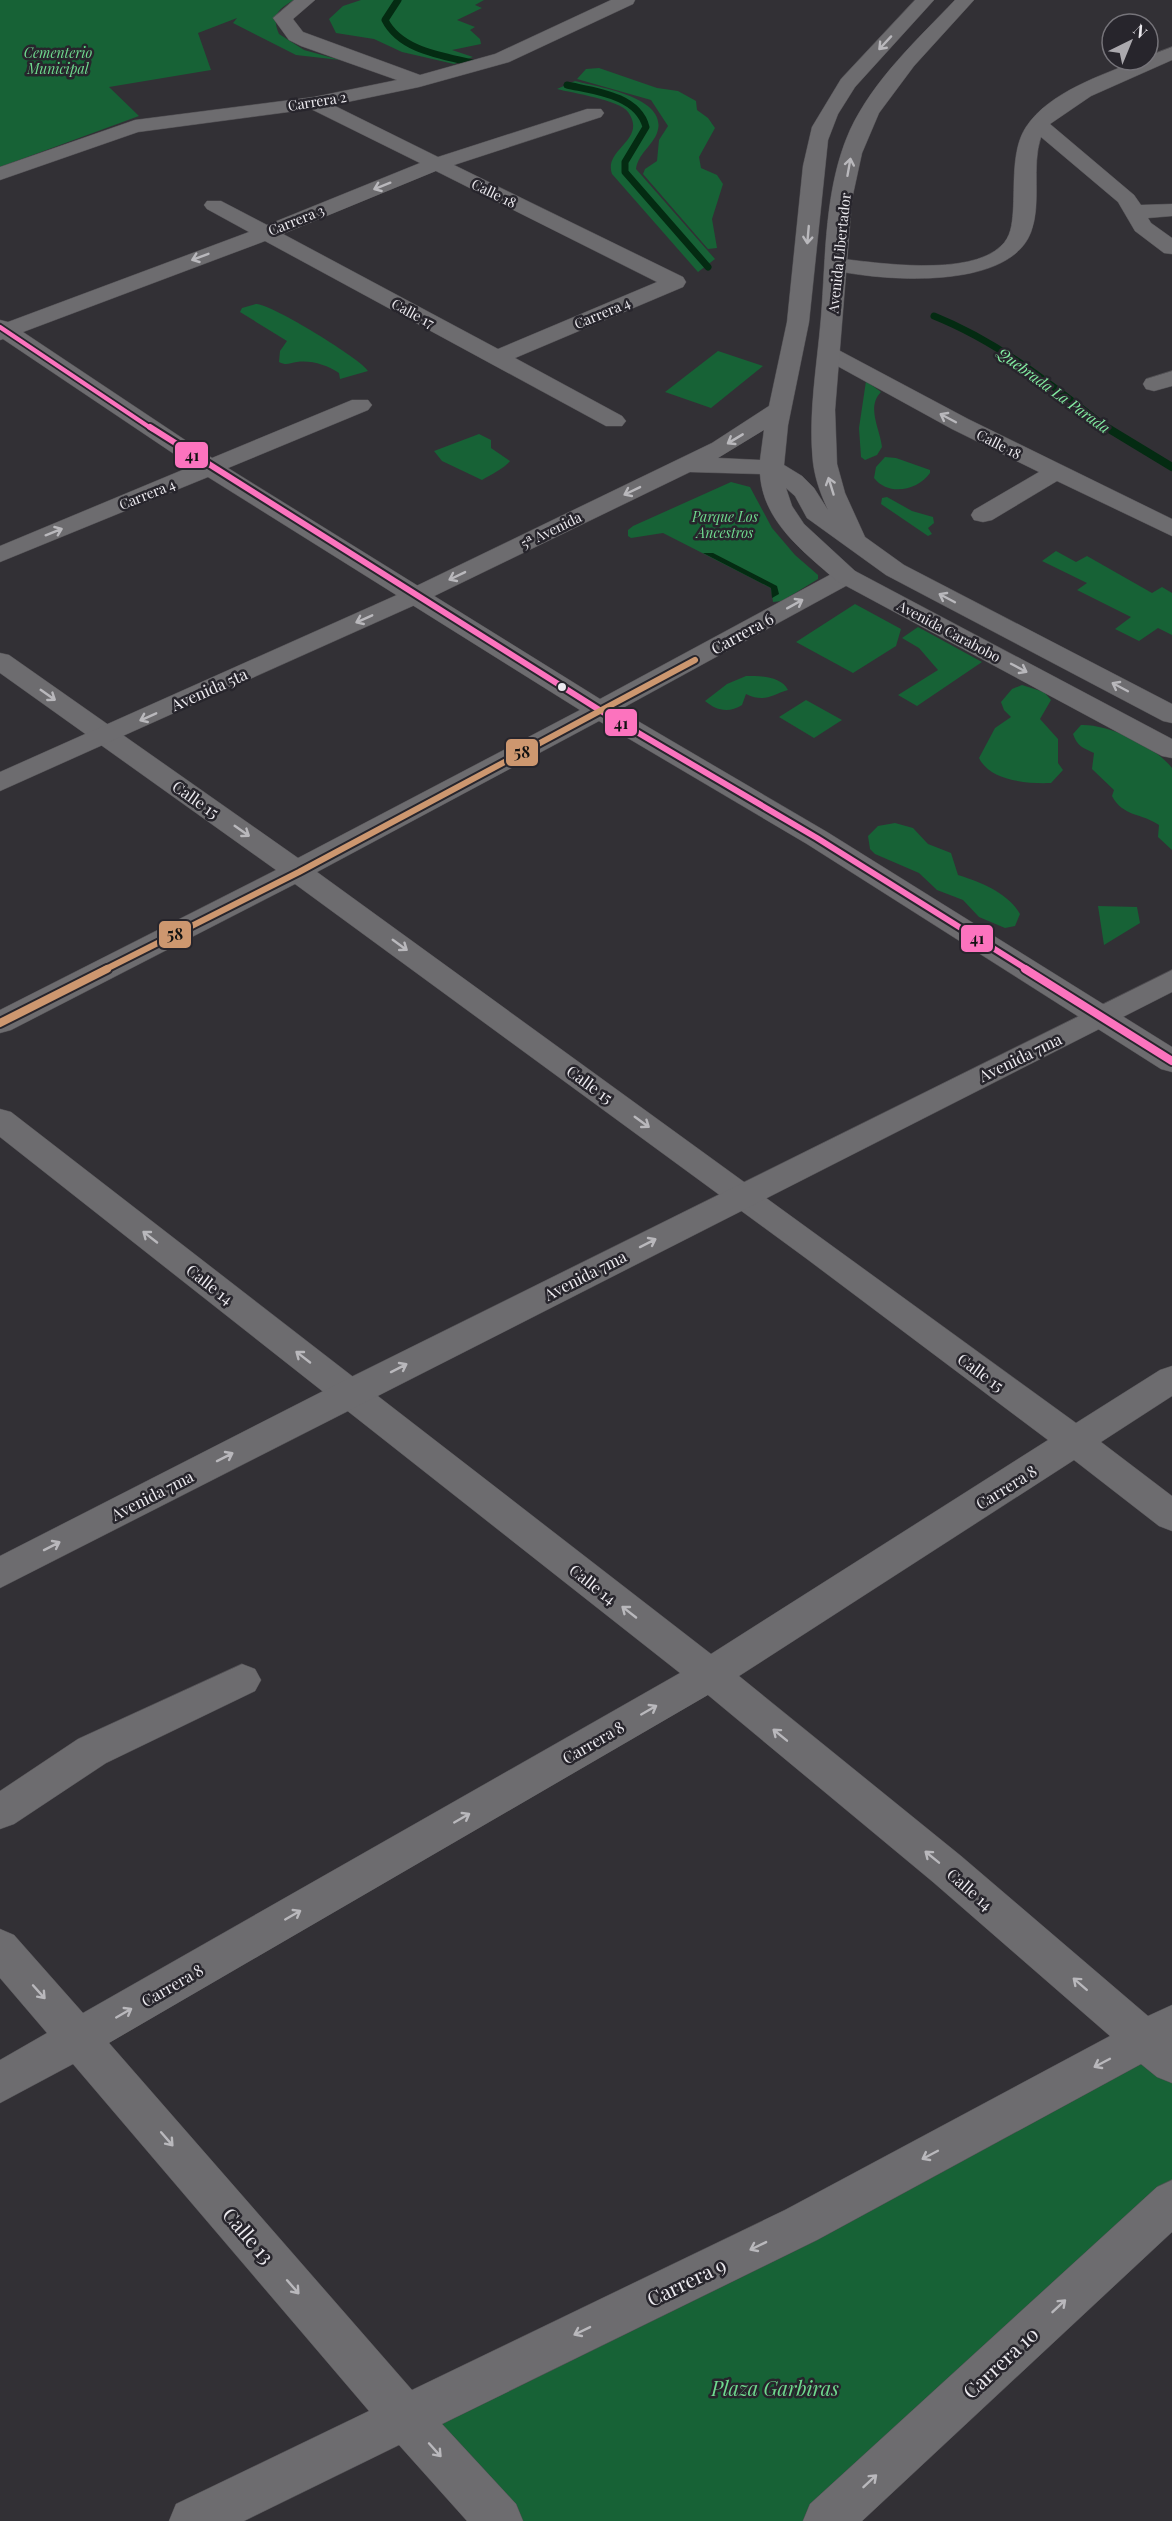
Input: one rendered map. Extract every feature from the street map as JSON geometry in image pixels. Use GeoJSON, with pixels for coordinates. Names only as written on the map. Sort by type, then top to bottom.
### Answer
{"type":"FeatureCollection","features":[{"type":"Feature","properties":{"kind":"street"},"geometry":{"type":"LineString","coordinates":[[306,0],[282,18],[296,36],[419,81]]}},
{"type":"Feature","properties":{"kind":"street","name":"Carrera 2"},"geometry":{"type":"LineString","coordinates":[[0,174],[135,126],[314,103],[419,81],[502,58],[626,0]]}},
{"type":"Feature","properties":{"kind":"street","name":"Avenida Libertador"},"geometry":{"type":"LineString","coordinates":[[772,468],[804,279],[811,165],[817,141],[828,115],[844,89],[925,0]]}},
{"type":"Feature","properties":{"kind":"street","name":"Avenida Libertador"},"geometry":{"type":"LineString","coordinates":[[854,540],[839,507],[825,465],[829,352],[836,264],[850,159],[860,130],[874,103],[965,0]]}},
{"type":"Feature","properties":{"kind":"street"},"geometry":{"type":"LineString","coordinates":[[836,264],[926,272],[973,267],[1005,253],[1020,234],[1027,150],[1038,124],[1079,96],[1172,53]]}},
{"type":"Feature","properties":{"kind":"street","name":"Calle 18"},"geometry":{"type":"LineString","coordinates":[[314,103],[675,282]]}},
{"type":"Feature","properties":{"kind":"street","name":"Carrera 3"},"geometry":{"type":"LineString","coordinates":[[2,330],[264,234],[436,164],[594,113]]}},
{"type":"Feature","properties":{"kind":"street"},"geometry":{"type":"LineString","coordinates":[[1038,124],[1127,200],[1142,227],[1172,248]]}},
{"type":"Feature","properties":{"kind":"street","name":"Calle 17"},"geometry":{"type":"LineString","coordinates":[[214,205],[264,234],[614,420]]}},
{"type":"Feature","properties":{"kind":"street"},"geometry":{"type":"LineString","coordinates":[[1133,210],[1146,212],[1172,210]]}},
{"type":"Feature","properties":{"kind":"street","name":"Carrera 4"},"geometry":{"type":"LineString","coordinates":[[497,358],[675,282]]}},
{"type":"Feature","properties":{"kind":"street"},"geometry":{"type":"LineString","coordinates":[[2,330],[211,468],[602,711],[827,844],[1172,1061]]}},
{"type":"Feature","properties":{"kind":"street","name":"Calle 18"},"geometry":{"type":"LineString","coordinates":[[829,352],[889,387],[1172,529]]}},
{"type":"Feature","properties":{"kind":"street","name":"Carrera 4"},"geometry":{"type":"LineString","coordinates":[[0,555],[360,405]]}},
{"type":"Feature","properties":{"kind":"street","name":"5ª Avenida"},"geometry":{"type":"LineString","coordinates":[[417,595],[685,466],[755,428],[782,408]]}},
{"type":"Feature","properties":{"kind":"street"},"geometry":{"type":"LineString","coordinates":[[685,466],[744,465],[772,468]]}},
{"type":"Feature","properties":{"kind":"street","name":"Avenida Carabobo"},"geometry":{"type":"LineString","coordinates":[[772,468],[793,481],[805,493],[816,513],[896,570],[1172,714]]}},
{"type":"Feature","properties":{"kind":"street","name":"Avenida Carabobo"},"geometry":{"type":"LineString","coordinates":[[772,468],[776,495],[787,517],[808,542],[846,576],[1172,750]]}},
{"type":"Feature","properties":{"kind":"street"},"geometry":{"type":"LineString","coordinates":[[983,515],[1056,472]]}},
{"type":"Feature","properties":{"kind":"street","name":"Carrera 6"},"geometry":{"type":"LineString","coordinates":[[0,1023],[299,872],[602,711],[846,576]]}},
{"type":"Feature","properties":{"kind":"street","name":"Avenida 5ta"},"geometry":{"type":"LineString","coordinates":[[0,782],[417,595]]}},
{"type":"Feature","properties":{"kind":"street","name":"Calle 15"},"geometry":{"type":"LineString","coordinates":[[0,661],[299,872],[743,1195],[1172,1516]]}},
{"type":"Feature","properties":{"kind":"street","name":"Avenida 7ma"},"geometry":{"type":"LineString","coordinates":[[0,1573],[349,1393],[1172,980]]}},
{"type":"Feature","properties":{"kind":"street","name":"Calle 14"},"geometry":{"type":"LineString","coordinates":[[0,1120],[710,1675],[745,1706],[1163,2043]]}},
{"type":"Feature","properties":{"kind":"street","name":"Carrera 8"},"geometry":{"type":"LineString","coordinates":[[0,2083],[710,1675],[1172,1379]]}},
{"type":"Feature","properties":{"kind":"street"},"geometry":{"type":"LineString","coordinates":[[0,1812],[92,1751],[242,1680]]}},
{"type":"Feature","properties":{"kind":"street","name":"Calle 13"},"geometry":{"type":"LineString","coordinates":[[0,1948],[405,2417],[499,2521]]}},
{"type":"Feature","properties":{"kind":"street","name":"Carrera 9"},"geometry":{"type":"LineString","coordinates":[[193,2521],[801,2225],[1163,2043]]}},
{"type":"Feature","properties":{"kind":"street","name":"Carrera 10"},"geometry":{"type":"LineString","coordinates":[[827,2521],[1172,2202]]}},
{"type":"Feature","properties":{"kind":"green space","name":"Cementerio Municipal"},"geometry":{"type":"Polygon","coordinates":[[[0,0],[294,0],[284,6],[276,17],[279,34],[304,50],[340,60],[296,55],[233,23],[237,18],[198,33],[211,70],[109,87],[139,116],[0,167],[0,0]]]}},
{"type":"Feature","properties":{"kind":"green space"},"geometry":{"type":"Polygon","coordinates":[[[361,0],[484,0],[475,5],[482,8],[457,20],[475,27],[470,30],[480,39],[481,44],[452,50],[473,57],[454,64],[402,52],[374,39],[336,33],[329,19],[343,6],[361,0]]]}},
{"type":"Feature","properties":{"kind":"green space"},"geometry":{"type":"Polygon","coordinates":[[[599,68],[657,88],[678,91],[696,101],[697,110],[708,118],[715,128],[699,157],[701,168],[717,175],[723,184],[712,219],[717,248],[708,249],[643,174],[645,169],[657,161],[659,140],[668,126],[651,100],[577,79],[586,69],[599,68]]]}},
{"type":"Feature","properties":{"kind":"green space"},"geometry":{"type":"Polygon","coordinates":[[[575,81],[629,96],[643,102],[653,111],[658,121],[657,133],[639,159],[636,169],[715,259],[698,272],[612,174],[611,165],[614,158],[633,130],[633,122],[628,112],[616,104],[557,89],[575,81]]]}},
{"type":"Feature","properties":{"kind":"green space"},"geometry":{"type":"Polygon","coordinates":[[[256,304],[278,312],[315,333],[368,371],[340,379],[339,373],[319,364],[279,362],[280,351],[287,341],[240,312],[242,308],[256,304]]]}},
{"type":"Feature","properties":{"kind":"green space"},"geometry":{"type":"Polygon","coordinates":[[[718,351],[763,366],[711,408],[665,392],[718,351]]]}},
{"type":"Feature","properties":{"kind":"green space"},"geometry":{"type":"Polygon","coordinates":[[[866,381],[881,392],[874,411],[882,447],[877,455],[865,460],[861,457],[859,428],[866,381]]]}},
{"type":"Feature","properties":{"kind":"green space"},"geometry":{"type":"Polygon","coordinates":[[[479,434],[491,440],[491,448],[510,461],[482,480],[442,461],[434,451],[479,434]]]}},
{"type":"Feature","properties":{"kind":"green space"},"geometry":{"type":"Polygon","coordinates":[[[885,457],[896,458],[930,470],[930,473],[925,479],[911,487],[887,488],[874,478],[876,467],[885,457]]]}},
{"type":"Feature","properties":{"kind":"green space","name":"Parque Los Ancestros"},"geometry":{"type":"Polygon","coordinates":[[[731,482],[750,487],[772,528],[795,555],[818,575],[818,579],[782,601],[773,602],[771,588],[663,533],[631,538],[628,536],[628,530],[633,526],[731,482]]]}},
{"type":"Feature","properties":{"kind":"green space"},"geometry":{"type":"Polygon","coordinates":[[[887,497],[912,511],[933,517],[934,523],[928,528],[932,534],[928,536],[881,504],[882,498],[887,497]]]}},
{"type":"Feature","properties":{"kind":"green space"},"geometry":{"type":"Polygon","coordinates":[[[1056,551],[1076,562],[1087,556],[1152,593],[1162,587],[1172,593],[1172,635],[1158,628],[1139,641],[1115,629],[1131,617],[1077,590],[1087,583],[1042,561],[1056,551]]]}},
{"type":"Feature","properties":{"kind":"green space"},"geometry":{"type":"Polygon","coordinates":[[[855,604],[901,629],[896,646],[853,673],[796,642],[855,604]]]}},
{"type":"Feature","properties":{"kind":"green space"},"geometry":{"type":"Polygon","coordinates":[[[918,627],[982,662],[917,706],[898,695],[938,670],[919,648],[902,638],[918,627]]]}},
{"type":"Feature","properties":{"kind":"green space"},"geometry":{"type":"Polygon","coordinates":[[[746,676],[775,679],[785,685],[788,690],[763,698],[746,694],[742,705],[728,710],[719,709],[705,701],[727,684],[746,676]]]}},
{"type":"Feature","properties":{"kind":"green space"},"geometry":{"type":"Polygon","coordinates":[[[1022,685],[1044,692],[1051,700],[1040,719],[1058,739],[1058,763],[1063,770],[1051,783],[1010,780],[992,772],[979,758],[995,728],[1011,717],[1004,710],[1001,702],[1012,689],[1022,685]]]}},
{"type":"Feature","properties":{"kind":"green space"},"geometry":{"type":"Polygon","coordinates":[[[806,700],[842,720],[814,738],[779,717],[806,700]]]}},
{"type":"Feature","properties":{"kind":"green space"},"geometry":{"type":"Polygon","coordinates":[[[1081,725],[1105,728],[1131,738],[1155,752],[1172,768],[1172,850],[1158,837],[1159,825],[1127,811],[1116,803],[1112,796],[1114,790],[1092,769],[1094,753],[1076,741],[1073,734],[1081,725]]]}},
{"type":"Feature","properties":{"kind":"green space"},"geometry":{"type":"Polygon","coordinates":[[[895,823],[913,828],[928,844],[951,853],[958,875],[985,885],[1008,900],[1020,914],[1015,926],[1005,928],[979,917],[963,900],[937,890],[919,873],[875,854],[870,849],[868,836],[878,826],[895,823]]]}},
{"type":"Feature","properties":{"kind":"green space"},"geometry":{"type":"Polygon","coordinates":[[[1098,906],[1137,907],[1140,923],[1104,945],[1098,906]]]}},
{"type":"Feature","properties":{"kind":"green space","name":"Plaza Garbiras"},"geometry":{"type":"Polygon","coordinates":[[[1172,2025],[1172,2202],[827,2521],[499,2521],[405,2417],[1172,2025]]]}},
{"type":"Feature","properties":{"kind":"shaded area"},"geometry":{"type":"Polygon","coordinates":[[[703,553],[713,553],[777,586],[779,594],[772,598],[771,588],[703,553]]]}},
{"type":"Feature","properties":{"kind":"waterway","name":"Quebrada La Parada"},"geometry":{"type":"LineString","coordinates":[[398,0],[385,20],[392,31],[413,46],[425,51],[477,64]]}},
{"type":"Feature","properties":{"kind":"waterway","name":"Quebrada La Parada"},"geometry":{"type":"LineString","coordinates":[[567,85],[614,96],[625,101],[641,116],[646,127],[625,162],[625,172],[708,267]]}},
{"type":"Feature","properties":{"kind":"waterway","name":"Quebrada La Parada"},"geometry":{"type":"LineString","coordinates":[[934,316],[981,339],[1025,366],[1108,429]]}},
{"type":"Feature","properties":{"kind":"waterway","name":"Quebrada La Parada"},"geometry":{"type":"LineString","coordinates":[[1106,427],[1172,467]]}},
{"type":"Feature","properties":{"kind":"transit line","name":"41"},"geometry":{"type":"LineString","coordinates":[[0,327],[211,468],[601,711],[817,838],[1172,1061]]}},
{"type":"Feature","properties":{"kind":"transit line","name":"58"},"geometry":{"type":"LineString","coordinates":[[0,1023],[299,872],[695,660]]}}]}
